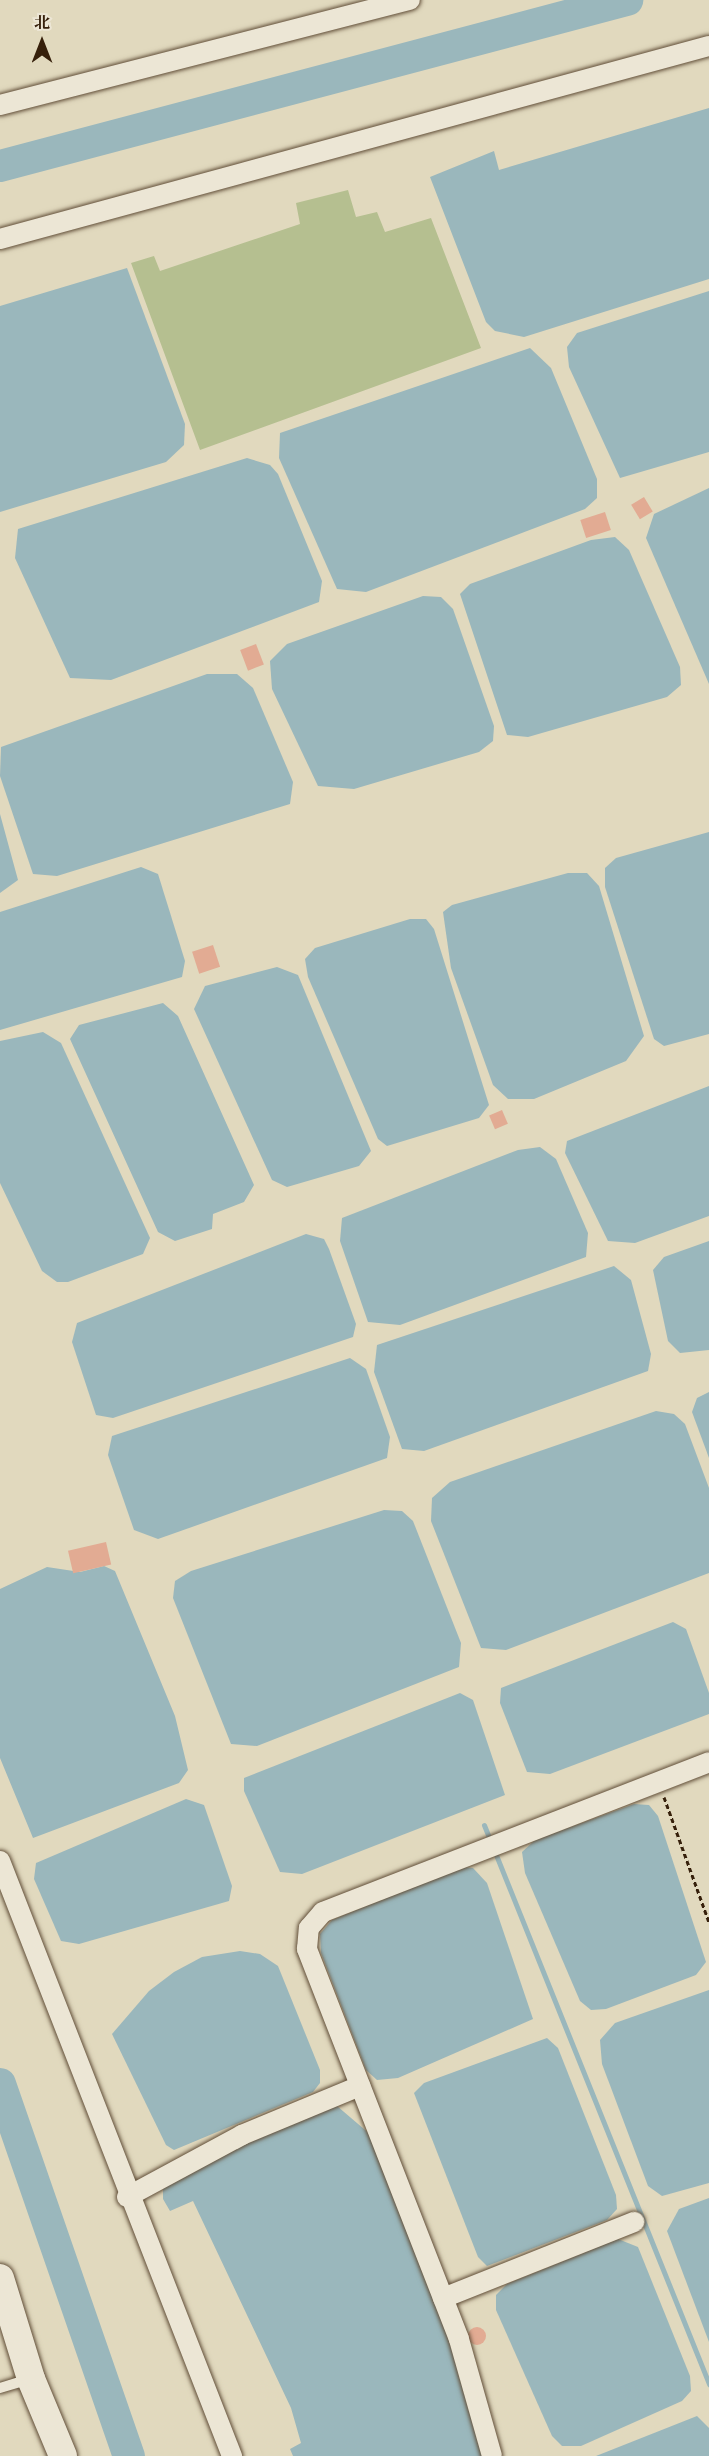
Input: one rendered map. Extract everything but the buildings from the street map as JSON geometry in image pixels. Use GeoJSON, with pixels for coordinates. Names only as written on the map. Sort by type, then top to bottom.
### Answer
{"type":"FeatureCollection","features":[{"type":"Feature","properties":{"kind":"street"},"geometry":{"type":"LineString","coordinates":[[0,105],[410,0]]}},
{"type":"Feature","properties":{"kind":"street"},"geometry":{"type":"LineString","coordinates":[[0,239],[709,46]]}},
{"type":"Feature","properties":{"kind":"street"},"geometry":{"type":"LineString","coordinates":[[492,2456],[443,2298],[307,1949],[309,1928],[323,1912],[709,1761]]}},
{"type":"Feature","properties":{"kind":"street"},"geometry":{"type":"LineString","coordinates":[[0,1861],[232,2456]]}},
{"type":"Feature","properties":{"kind":"street"},"geometry":{"type":"LineString","coordinates":[[127,2197],[242,2134],[360,2086]]}},
{"type":"Feature","properties":{"kind":"street"},"geometry":{"type":"LineString","coordinates":[[443,2298],[634,2222]]}},
{"type":"Feature","properties":{"kind":"street"},"geometry":{"type":"LineString","coordinates":[[0,2278],[31,2379],[63,2456]]}},
{"type":"Feature","properties":{"kind":"lane"},"geometry":{"type":"LineString","coordinates":[[0,2388],[20,2382]]}},
{"type":"Feature","properties":{"kind":"path"},"geometry":{"type":"LineString","coordinates":[[660,1781],[709,1922]]}},
{"type":"Feature","properties":{"kind":"green space"},"geometry":{"type":"Polygon","coordinates":[[[348,190],[356,217],[377,212],[385,232],[431,218],[481,348],[200,450],[131,263],[154,256],[160,271],[300,224],[296,203],[348,190]]]}},
{"type":"Feature","properties":{"kind":"water"},"geometry":{"type":"Polygon","coordinates":[[[709,108],[709,279],[524,337],[495,331],[486,322],[430,177],[494,151],[499,170],[709,108]]]}},
{"type":"Feature","properties":{"kind":"water"},"geometry":{"type":"Polygon","coordinates":[[[127,268],[185,424],[184,445],[166,462],[0,512],[0,306],[127,268]]]}},
{"type":"Feature","properties":{"kind":"water"},"geometry":{"type":"Polygon","coordinates":[[[709,291],[709,452],[620,478],[569,367],[567,347],[577,333],[709,291]]]}},
{"type":"Feature","properties":{"kind":"water"},"geometry":{"type":"Polygon","coordinates":[[[530,348],[551,368],[597,479],[597,498],[585,509],[366,592],[337,589],[279,458],[280,433],[530,348]]]}},
{"type":"Feature","properties":{"kind":"water"},"geometry":{"type":"Polygon","coordinates":[[[247,458],[270,465],[278,474],[322,581],[319,602],[111,680],[70,678],[15,558],[18,529],[247,458]]]}},
{"type":"Feature","properties":{"kind":"water"},"geometry":{"type":"Polygon","coordinates":[[[709,488],[709,684],[646,538],[654,514],[709,488]]]}},
{"type":"Feature","properties":{"kind":"water"},"geometry":{"type":"Polygon","coordinates":[[[615,537],[629,550],[680,667],[681,685],[667,697],[528,737],[507,735],[460,594],[470,584],[591,540],[615,537]]]}},
{"type":"Feature","properties":{"kind":"water"},"geometry":{"type":"Polygon","coordinates":[[[423,596],[441,597],[453,609],[494,726],[493,741],[479,752],[354,789],[318,786],[272,689],[270,661],[287,644],[423,596]]]}},
{"type":"Feature","properties":{"kind":"water"},"geometry":{"type":"Polygon","coordinates":[[[207,674],[237,674],[253,688],[293,782],[290,804],[57,876],[33,874],[0,776],[1,747],[207,674]]]}},
{"type":"Feature","properties":{"kind":"water"},"geometry":{"type":"Polygon","coordinates":[[[0,814],[18,880],[0,893],[0,814]]]}},
{"type":"Feature","properties":{"kind":"water"},"geometry":{"type":"Polygon","coordinates":[[[709,832],[709,1034],[664,1046],[654,1039],[605,887],[605,868],[616,858],[709,832]]]}},
{"type":"Feature","properties":{"kind":"water"},"geometry":{"type":"Polygon","coordinates":[[[141,867],[158,874],[185,961],[182,977],[0,1030],[0,912],[141,867]]]}},
{"type":"Feature","properties":{"kind":"water"},"geometry":{"type":"Polygon","coordinates":[[[568,873],[587,873],[599,886],[644,1036],[626,1061],[534,1099],[508,1099],[493,1085],[451,968],[443,912],[452,905],[568,873]]]}},
{"type":"Feature","properties":{"kind":"water"},"geometry":{"type":"Polygon","coordinates":[[[410,919],[426,919],[434,929],[489,1105],[479,1118],[387,1146],[378,1139],[308,977],[305,959],[315,948],[410,919]]]}},
{"type":"Feature","properties":{"kind":"water"},"geometry":{"type":"Polygon","coordinates":[[[277,967],[298,975],[371,1151],[359,1166],[287,1187],[272,1180],[194,1009],[205,986],[277,967]]]}},
{"type":"Feature","properties":{"kind":"water"},"geometry":{"type":"Polygon","coordinates":[[[163,1003],[178,1016],[254,1185],[244,1202],[213,1214],[212,1229],[175,1241],[158,1232],[70,1039],[79,1025],[163,1003]]]}},
{"type":"Feature","properties":{"kind":"water"},"geometry":{"type":"Polygon","coordinates":[[[43,1032],[61,1043],[150,1238],[143,1254],[68,1282],[57,1282],[42,1271],[0,1183],[0,1041],[43,1032]]]}},
{"type":"Feature","properties":{"kind":"water"},"geometry":{"type":"Polygon","coordinates":[[[709,1086],[709,1216],[635,1243],[608,1241],[565,1153],[567,1141],[709,1086]]]}},
{"type":"Feature","properties":{"kind":"water"},"geometry":{"type":"Polygon","coordinates":[[[540,1147],[556,1159],[588,1233],[586,1257],[400,1325],[368,1322],[340,1241],[342,1218],[518,1150],[540,1147]]]}},
{"type":"Feature","properties":{"kind":"water"},"geometry":{"type":"Polygon","coordinates":[[[306,1234],[324,1239],[329,1249],[356,1324],[353,1337],[113,1418],[96,1415],[72,1342],[77,1323],[306,1234]]]}},
{"type":"Feature","properties":{"kind":"water"},"geometry":{"type":"Polygon","coordinates":[[[709,1241],[709,1350],[680,1353],[668,1341],[653,1270],[664,1257],[709,1241]]]}},
{"type":"Feature","properties":{"kind":"water"},"geometry":{"type":"Polygon","coordinates":[[[614,1266],[631,1280],[651,1354],[648,1371],[424,1451],[402,1449],[374,1372],[377,1345],[614,1266]]]}},
{"type":"Feature","properties":{"kind":"water"},"geometry":{"type":"Polygon","coordinates":[[[350,1358],[366,1369],[390,1437],[387,1458],[158,1539],[134,1530],[108,1455],[112,1436],[350,1358]]]}},
{"type":"Feature","properties":{"kind":"water"},"geometry":{"type":"Polygon","coordinates":[[[709,1392],[709,1458],[692,1412],[697,1398],[709,1392]]]}},
{"type":"Feature","properties":{"kind":"water"},"geometry":{"type":"Polygon","coordinates":[[[656,1411],[674,1414],[685,1424],[709,1488],[709,1573],[506,1650],[481,1648],[431,1521],[432,1498],[450,1482],[656,1411]]]}},
{"type":"Feature","properties":{"kind":"water"},"geometry":{"type":"Polygon","coordinates":[[[384,1510],[402,1511],[413,1521],[461,1643],[459,1667],[257,1746],[231,1744],[173,1598],[175,1581],[191,1571],[384,1510]]]}},
{"type":"Feature","properties":{"kind":"water"},"geometry":{"type":"Polygon","coordinates":[[[104,1566],[115,1571],[175,1716],[188,1770],[179,1783],[33,1838],[0,1758],[0,1589],[47,1567],[80,1572],[104,1566]]]}},
{"type":"Feature","properties":{"kind":"water"},"geometry":{"type":"Polygon","coordinates":[[[673,1622],[686,1629],[709,1693],[709,1714],[550,1774],[527,1772],[500,1703],[501,1688],[673,1622]]]}},
{"type":"Feature","properties":{"kind":"water"},"geometry":{"type":"Polygon","coordinates":[[[460,1693],[473,1700],[505,1795],[302,1874],[280,1872],[244,1791],[244,1778],[460,1693]]]}},
{"type":"Feature","properties":{"kind":"water"},"geometry":{"type":"Polygon","coordinates":[[[186,1799],[204,1805],[232,1886],[229,1901],[79,1944],[61,1941],[34,1879],[36,1863],[186,1799]]]}},
{"type":"Feature","properties":{"kind":"water"},"geometry":{"type":"Polygon","coordinates":[[[634,1804],[649,1805],[658,1816],[706,1962],[696,1975],[606,2009],[591,2010],[580,2001],[525,1873],[522,1852],[535,1840],[634,1804]]]}},
{"type":"Feature","properties":{"kind":"water"},"geometry":{"type":"Polygon","coordinates":[[[462,1867],[473,1868],[487,1883],[533,2019],[398,2078],[377,2080],[366,2070],[321,1953],[320,1934],[332,1920],[462,1867]]]}},
{"type":"Feature","properties":{"kind":"water"},"geometry":{"type":"Polygon","coordinates":[[[240,1951],[260,1954],[278,1966],[320,2070],[320,2083],[313,2092],[174,2150],[166,2145],[112,2034],[149,1991],[174,1972],[202,1957],[240,1951]]]}},
{"type":"Feature","properties":{"kind":"water"},"geometry":{"type":"Polygon","coordinates":[[[709,1990],[709,2183],[662,2196],[648,2186],[602,2064],[600,2040],[615,2023],[709,1990]]]}},
{"type":"Feature","properties":{"kind":"water"},"geometry":{"type":"Polygon","coordinates":[[[547,2038],[558,2048],[616,2195],[617,2209],[607,2220],[487,2266],[478,2257],[414,2093],[424,2083],[547,2038]]]}},
{"type":"Feature","properties":{"kind":"water"},"geometry":{"type":"Polygon","coordinates":[[[337,2106],[371,2135],[459,2359],[483,2456],[293,2456],[290,2449],[301,2443],[291,2408],[193,2201],[170,2211],[163,2199],[163,2188],[248,2140],[337,2106]]]}},
{"type":"Feature","properties":{"kind":"water"},"geometry":{"type":"Polygon","coordinates":[[[709,2198],[709,2342],[667,2231],[679,2209],[709,2198]]]}},
{"type":"Feature","properties":{"kind":"water"},"geometry":{"type":"Polygon","coordinates":[[[618,2239],[638,2247],[690,2376],[691,2391],[682,2401],[581,2446],[562,2446],[552,2436],[496,2310],[496,2295],[507,2284],[618,2239]]]}},
{"type":"Feature","properties":{"kind":"water"},"geometry":{"type":"Polygon","coordinates":[[[697,2416],[709,2428],[709,2456],[596,2456],[697,2416]]]}},
{"type":"Feature","properties":{"kind":"waterway"},"geometry":{"type":"LineString","coordinates":[[0,166],[627,0]]}},
{"type":"Feature","properties":{"kind":"waterway"},"geometry":{"type":"LineString","coordinates":[[484,1825],[709,2384]]}},
{"type":"Feature","properties":{"kind":"waterway"},"geometry":{"type":"LineString","coordinates":[[0,2084],[129,2456]]}}]}
